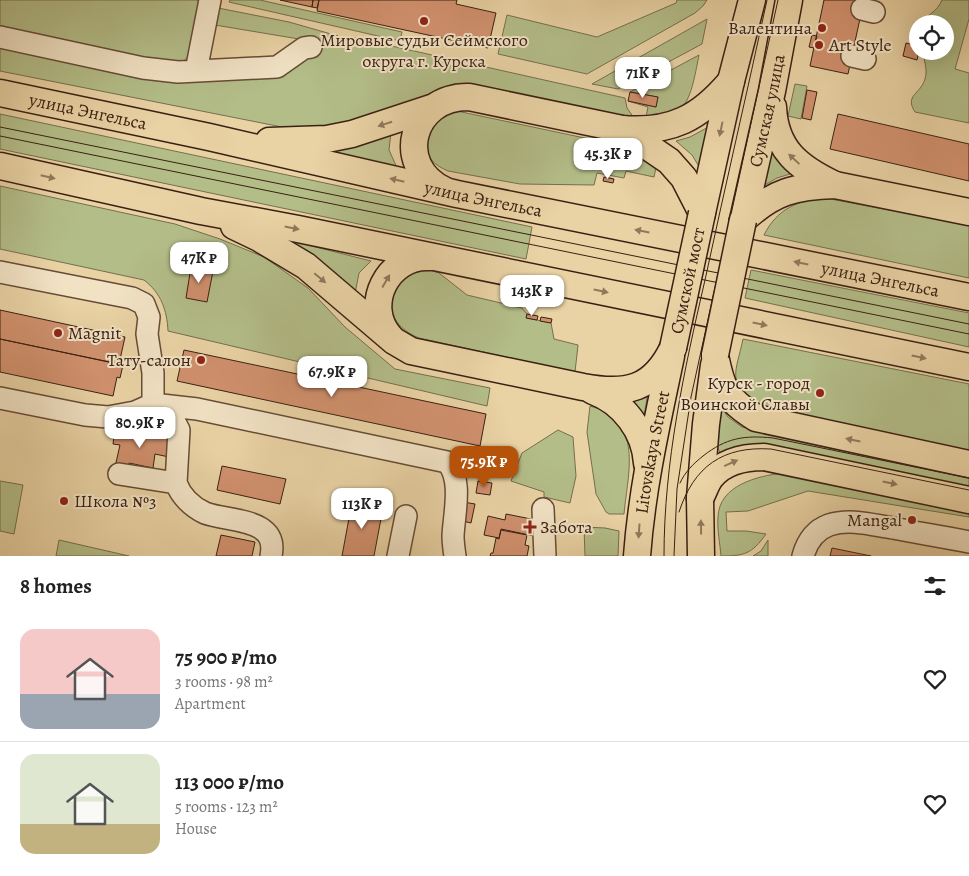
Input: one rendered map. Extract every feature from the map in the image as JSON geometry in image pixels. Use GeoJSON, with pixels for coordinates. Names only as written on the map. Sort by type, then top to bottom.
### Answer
{"type":"FeatureCollection","features":[{"type":"Feature","properties":{"kind":"main road"},"geometry":{"type":"LineString","coordinates":[[702,214],[731,81],[752,0]]}},
{"type":"Feature","properties":{"kind":"main road","name":"Сумская улица"},"geometry":{"type":"LineString","coordinates":[[743,220],[790,0]]}},
{"type":"Feature","properties":{"kind":"main road"},"geometry":{"type":"LineString","coordinates":[[209,137],[258,141],[327,139],[352,134],[431,108],[448,99],[469,97],[622,129],[640,130],[670,126],[696,113],[709,105],[731,81]]}},
{"type":"Feature","properties":{"kind":"main road"},"geometry":{"type":"LineString","coordinates":[[772,91],[773,116],[778,136],[784,148],[799,164],[835,185]]}},
{"type":"Feature","properties":{"kind":"main road","name":"улица Энгельса"},"geometry":{"type":"LineString","coordinates":[[0,93],[209,137],[447,191],[969,297]]}},
{"type":"Feature","properties":{"kind":"main road"},"geometry":{"type":"LineString","coordinates":[[431,108],[415,134],[415,154],[423,173],[438,187],[447,191]]}},
{"type":"Feature","properties":{"kind":"main road"},"geometry":{"type":"LineString","coordinates":[[622,129],[669,161],[684,178],[702,214]]}},
{"type":"Feature","properties":{"kind":"main road"},"geometry":{"type":"LineString","coordinates":[[0,166],[201,211],[969,367]]}},
{"type":"Feature","properties":{"kind":"main road"},"geometry":{"type":"LineString","coordinates":[[701,556],[700,498],[705,432],[715,355],[743,220],[772,197],[804,187],[835,185],[969,212]]}},
{"type":"Feature","properties":{"kind":"main road"},"geometry":{"type":"LineString","coordinates":[[201,211],[259,238],[306,266],[394,341],[411,351],[594,389],[629,389],[651,378],[660,370],[673,348]]}},
{"type":"Feature","properties":{"kind":"main road","name":"Сумской мост"},"geometry":{"type":"LineString","coordinates":[[673,348],[702,214]]}},
{"type":"Feature","properties":{"kind":"main road"},"geometry":{"type":"LineString","coordinates":[[394,341],[387,333],[379,314],[380,294],[383,284],[403,262],[423,256],[433,257]]}},
{"type":"Feature","properties":{"kind":"main road","name":"Litovskaya Street"},"geometry":{"type":"LineString","coordinates":[[637,556],[647,472],[673,348]]}},
{"type":"Feature","properties":{"kind":"main road"},"geometry":{"type":"LineString","coordinates":[[715,355],[719,376],[725,392],[738,406],[756,418],[969,464]]}},
{"type":"Feature","properties":{"kind":"main road"},"geometry":{"type":"LineString","coordinates":[[594,389],[625,413],[635,426],[642,440],[647,472]]}},
{"type":"Feature","properties":{"kind":"main road"},"geometry":{"type":"LineString","coordinates":[[700,498],[711,478],[726,464],[746,457],[764,457],[969,500]]}},
{"type":"Feature","properties":{"kind":"lane"},"geometry":{"type":"LineString","coordinates":[[196,71],[210,0]]}},
{"type":"Feature","properties":{"kind":"lane"},"geometry":{"type":"LineString","coordinates":[[0,37],[162,71],[277,67],[304,48],[311,47]]}},
{"type":"Feature","properties":{"kind":"lane"},"geometry":{"type":"LineString","coordinates":[[0,272],[132,298],[144,304],[149,317],[147,334],[153,373],[153,404]]}},
{"type":"Feature","properties":{"kind":"lane"},"geometry":{"type":"LineString","coordinates":[[0,398],[85,415],[108,417],[135,412],[153,404],[197,409],[447,462],[453,472],[456,490],[453,536],[454,556]]}},
{"type":"Feature","properties":{"kind":"lane"},"geometry":{"type":"LineString","coordinates":[[153,404],[170,413],[178,430],[179,452],[176,483],[179,491],[192,505],[206,513],[251,523],[266,532],[273,546],[271,556]]}},
{"type":"Feature","properties":{"kind":"lane"},"geometry":{"type":"LineString","coordinates":[[119,474],[176,483]]}},
{"type":"Feature","properties":{"kind":"lane"},"geometry":{"type":"LineString","coordinates":[[543,509],[545,556]]}},
{"type":"Feature","properties":{"kind":"lane"},"geometry":{"type":"LineString","coordinates":[[398,556],[406,516]]}},
{"type":"Feature","properties":{"kind":"lane"},"geometry":{"type":"LineString","coordinates":[[803,556],[809,540],[815,534],[824,527],[840,523],[860,523],[969,542]]}},
{"type":"Feature","properties":{"kind":"green space"},"geometry":{"type":"Polygon","coordinates":[[[0,0],[196,0],[204,2],[189,56],[181,63],[171,67],[0,34],[0,0]]]}},
{"type":"Feature","properties":{"kind":"green space"},"geometry":{"type":"Polygon","coordinates":[[[230,0],[260,0],[402,32],[400,41],[229,2],[230,0]]]}},
{"type":"Feature","properties":{"kind":"green space"},"geometry":{"type":"Polygon","coordinates":[[[677,0],[707,0],[695,13],[587,74],[498,54],[507,15],[597,37],[676,3],[677,0]]]}},
{"type":"Feature","properties":{"kind":"green space"},"geometry":{"type":"Polygon","coordinates":[[[942,0],[969,0],[969,19],[955,69],[969,73],[969,123],[915,112],[912,106],[912,98],[923,84],[926,76],[924,60],[954,60],[954,15],[929,15],[942,0]]]}},
{"type":"Feature","properties":{"kind":"green space"},"geometry":{"type":"Polygon","coordinates":[[[213,7],[289,22],[338,36],[311,43],[299,39],[209,24],[213,7]]]}},
{"type":"Feature","properties":{"kind":"green space"},"geometry":{"type":"Polygon","coordinates":[[[707,19],[702,44],[618,89],[592,84],[707,19]]]}},
{"type":"Feature","properties":{"kind":"green space"},"geometry":{"type":"Polygon","coordinates":[[[351,37],[625,98],[627,108],[634,118],[470,84],[454,84],[439,89],[394,111],[345,129],[292,129],[0,71],[0,44],[195,78],[283,77],[316,50],[351,37]]]}},
{"type":"Feature","properties":{"kind":"green space"},"geometry":{"type":"Polygon","coordinates":[[[699,55],[693,83],[682,107],[674,112],[645,122],[648,107],[628,101],[656,107],[658,97],[630,92],[699,55]]]}},
{"type":"Feature","properties":{"kind":"green space"},"geometry":{"type":"Polygon","coordinates":[[[795,84],[807,86],[801,119],[788,116],[795,84]]]}},
{"type":"Feature","properties":{"kind":"green space"},"geometry":{"type":"Polygon","coordinates":[[[457,111],[632,148],[657,163],[654,177],[626,171],[624,178],[597,173],[594,185],[520,184],[448,171],[431,159],[427,150],[427,135],[430,126],[437,118],[457,111]]]}},
{"type":"Feature","properties":{"kind":"green space"},"geometry":{"type":"Polygon","coordinates":[[[0,114],[532,227],[526,259],[0,149],[0,114]]]}},
{"type":"Feature","properties":{"kind":"green space"},"geometry":{"type":"Polygon","coordinates":[[[714,124],[703,173],[692,155],[676,141],[690,137],[714,124]]]}},
{"type":"Feature","properties":{"kind":"green space"},"geometry":{"type":"Polygon","coordinates":[[[391,132],[389,150],[398,170],[310,150],[391,132]]]}},
{"type":"Feature","properties":{"kind":"green space"},"geometry":{"type":"Polygon","coordinates":[[[772,146],[779,161],[790,174],[777,178],[763,186],[772,146]]]}},
{"type":"Feature","properties":{"kind":"green space"},"geometry":{"type":"Polygon","coordinates":[[[0,186],[175,224],[220,239],[264,257],[308,288],[345,327],[395,369],[490,388],[487,406],[168,331],[162,302],[155,290],[144,280],[0,249],[0,186]]]}},
{"type":"Feature","properties":{"kind":"green space"},"geometry":{"type":"Polygon","coordinates":[[[825,198],[969,225],[969,278],[764,235],[769,226],[782,212],[806,201],[825,198]]]}},
{"type":"Feature","properties":{"kind":"green space"},"geometry":{"type":"Polygon","coordinates":[[[284,239],[371,261],[359,273],[355,294],[334,273],[284,239]]]}},
{"type":"Feature","properties":{"kind":"green space"},"geometry":{"type":"Polygon","coordinates":[[[427,269],[439,273],[467,295],[522,308],[527,314],[527,318],[551,323],[554,339],[578,345],[575,372],[419,338],[402,328],[392,313],[391,297],[395,288],[410,273],[427,269]]]}},
{"type":"Feature","properties":{"kind":"green space"},"geometry":{"type":"Polygon","coordinates":[[[751,270],[969,313],[969,347],[745,298],[751,270]]]}},
{"type":"Feature","properties":{"kind":"green space"},"geometry":{"type":"Polygon","coordinates":[[[743,339],[969,384],[969,453],[757,405],[747,397],[737,383],[736,368],[743,339]]]}},
{"type":"Feature","properties":{"kind":"green space"},"geometry":{"type":"Polygon","coordinates":[[[648,392],[643,422],[624,400],[648,392]]]}},
{"type":"Feature","properties":{"kind":"green space"},"geometry":{"type":"Polygon","coordinates":[[[720,405],[728,417],[742,427],[969,474],[969,493],[723,458],[715,443],[720,405]]]}},
{"type":"Feature","properties":{"kind":"green space"},"geometry":{"type":"Polygon","coordinates":[[[590,406],[607,413],[619,424],[626,436],[629,450],[629,465],[624,514],[609,514],[606,512],[596,494],[587,432],[590,406]]]}},
{"type":"Feature","properties":{"kind":"green space"},"geometry":{"type":"Polygon","coordinates":[[[558,430],[573,437],[576,476],[570,503],[544,497],[544,492],[511,481],[522,453],[558,430]]]}},
{"type":"Feature","properties":{"kind":"green space"},"geometry":{"type":"Polygon","coordinates":[[[783,473],[969,509],[969,517],[808,491],[748,511],[726,512],[727,531],[766,534],[752,550],[742,554],[721,556],[718,517],[720,506],[725,497],[741,484],[783,473]]]}},
{"type":"Feature","properties":{"kind":"green space"},"geometry":{"type":"Polygon","coordinates":[[[0,481],[23,485],[14,534],[0,531],[0,481]]]}},
{"type":"Feature","properties":{"kind":"green space"},"geometry":{"type":"Polygon","coordinates":[[[584,527],[619,531],[618,556],[585,556],[584,527]]]}},
{"type":"Feature","properties":{"kind":"green space"},"geometry":{"type":"Polygon","coordinates":[[[59,540],[129,556],[56,556],[59,540]]]}},
{"type":"Feature","properties":{"kind":"green space"},"geometry":{"type":"Polygon","coordinates":[[[768,540],[768,556],[753,556],[761,551],[768,540]]]}},
{"type":"Feature","properties":{"kind":"building"},"geometry":{"type":"Polygon","coordinates":[[[280,0],[313,0],[312,7],[280,0]]]}},
{"type":"Feature","properties":{"kind":"building"},"geometry":{"type":"Polygon","coordinates":[[[313,0],[319,0],[317,8],[312,7],[313,0]]]}},
{"type":"Feature","properties":{"kind":"building"},"geometry":{"type":"Polygon","coordinates":[[[319,0],[457,0],[456,4],[496,13],[488,48],[317,11],[319,0]]]}},
{"type":"Feature","properties":{"kind":"building"},"geometry":{"type":"Polygon","coordinates":[[[824,0],[864,0],[848,74],[810,66],[824,0]]]}},
{"type":"Feature","properties":{"kind":"building"},"geometry":{"type":"Polygon","coordinates":[[[812,35],[817,36],[814,48],[809,47],[812,35]]]}},
{"type":"Feature","properties":{"kind":"building"},"geometry":{"type":"Polygon","coordinates":[[[906,43],[909,44],[909,58],[903,56],[906,43]]]}},
{"type":"Feature","properties":{"kind":"building"},"geometry":{"type":"Polygon","coordinates":[[[807,90],[817,92],[811,120],[802,118],[807,90]]]}},
{"type":"Feature","properties":{"kind":"building"},"geometry":{"type":"Polygon","coordinates":[[[630,92],[658,97],[656,107],[628,101],[630,92]]]}},
{"type":"Feature","properties":{"kind":"building"},"geometry":{"type":"Polygon","coordinates":[[[838,114],[969,144],[969,181],[830,149],[838,114]]]}},
{"type":"Feature","properties":{"kind":"building"},"geometry":{"type":"Polygon","coordinates":[[[604,177],[614,179],[613,183],[603,181],[604,177]]]}},
{"type":"Feature","properties":{"kind":"building"},"geometry":{"type":"Polygon","coordinates":[[[191,267],[213,271],[207,302],[186,298],[191,267]]]}},
{"type":"Feature","properties":{"kind":"building"},"geometry":{"type":"Polygon","coordinates":[[[0,310],[125,337],[119,364],[0,339],[0,310]]]}},
{"type":"Feature","properties":{"kind":"building"},"geometry":{"type":"Polygon","coordinates":[[[527,314],[538,316],[537,320],[526,318],[527,314]]]}},
{"type":"Feature","properties":{"kind":"building"},"geometry":{"type":"Polygon","coordinates":[[[541,317],[552,319],[551,323],[540,321],[541,317]]]}},
{"type":"Feature","properties":{"kind":"building"},"geometry":{"type":"Polygon","coordinates":[[[0,339],[123,365],[120,378],[117,377],[113,396],[0,372],[0,339]]]}},
{"type":"Feature","properties":{"kind":"building"},"geometry":{"type":"Polygon","coordinates":[[[184,350],[486,414],[480,446],[177,381],[184,350]]]}},
{"type":"Feature","properties":{"kind":"building"},"geometry":{"type":"Polygon","coordinates":[[[115,429],[172,439],[169,457],[155,454],[153,468],[129,463],[127,469],[115,467],[120,445],[113,444],[115,429]]]}},
{"type":"Feature","properties":{"kind":"building"},"geometry":{"type":"Polygon","coordinates":[[[222,466],[286,479],[280,504],[217,490],[222,466]]]}},
{"type":"Feature","properties":{"kind":"building"},"geometry":{"type":"Polygon","coordinates":[[[478,481],[492,483],[490,495],[476,493],[478,481]]]}},
{"type":"Feature","properties":{"kind":"building"},"geometry":{"type":"Polygon","coordinates":[[[352,502],[383,508],[374,556],[342,556],[352,502]]]}},
{"type":"Feature","properties":{"kind":"building"},"geometry":{"type":"Polygon","coordinates":[[[463,502],[475,504],[471,523],[459,520],[463,502]]]}},
{"type":"Feature","properties":{"kind":"building"},"geometry":{"type":"Polygon","coordinates":[[[506,514],[531,519],[535,522],[534,536],[501,529],[499,538],[484,535],[488,516],[505,520],[506,514]]]}},
{"type":"Feature","properties":{"kind":"building"},"geometry":{"type":"Polygon","coordinates":[[[501,530],[527,535],[525,545],[529,546],[527,556],[490,556],[493,553],[496,538],[499,539],[501,530]]]}},
{"type":"Feature","properties":{"kind":"building"},"geometry":{"type":"Polygon","coordinates":[[[221,535],[255,542],[252,556],[216,556],[221,535]]]}},
{"type":"Feature","properties":{"kind":"building"},"geometry":{"type":"Polygon","coordinates":[[[832,548],[871,556],[830,556],[832,548]]]}},
{"type":"Feature","properties":{"kind":"tram line"},"geometry":{"type":"LineString","coordinates":[[664,556],[667,486],[683,383],[767,0]]}},
{"type":"Feature","properties":{"kind":"tram line"},"geometry":{"type":"LineString","coordinates":[[674,556],[677,489],[691,397],[778,0]]}},
{"type":"Feature","properties":{"kind":"tram line"},"geometry":{"type":"LineString","coordinates":[[0,127],[969,324]]}},
{"type":"Feature","properties":{"kind":"tram line"},"geometry":{"type":"LineString","coordinates":[[0,136],[969,334]]}},
{"type":"Feature","properties":{"kind":"tram line"},"geometry":{"type":"LineString","coordinates":[[680,483],[693,465],[711,450],[736,439],[753,437],[773,438],[969,478]]}},
{"type":"Feature","properties":{"kind":"tram line"},"geometry":{"type":"LineString","coordinates":[[679,512],[685,496],[702,471],[725,455],[754,449],[771,449],[969,490]]}},
{"type":"Feature","properties":{"kind":"place","name":"Мировые судьи Сеймского округа г. Курска"},"geometry":{"type":"Point","coordinates":[424,21]}},
{"type":"Feature","properties":{"kind":"place","name":"Валентина"},"geometry":{"type":"Point","coordinates":[822,28]}},
{"type":"Feature","properties":{"kind":"place","name":"Art Style"},"geometry":{"type":"Point","coordinates":[819,45]}},
{"type":"Feature","properties":{"kind":"place","name":"Magnit"},"geometry":{"type":"Point","coordinates":[58,333]}},
{"type":"Feature","properties":{"kind":"place","name":"Тату-салон"},"geometry":{"type":"Point","coordinates":[201,360]}},
{"type":"Feature","properties":{"kind":"place","name":"Курск - город Воинской Славы"},"geometry":{"type":"Point","coordinates":[820,393]}},
{"type":"Feature","properties":{"kind":"place","name":"Школа №3"},"geometry":{"type":"Point","coordinates":[64,501]}},
{"type":"Feature","properties":{"kind":"place","name":"Mangal"},"geometry":{"type":"Point","coordinates":[912,520]}},
{"type":"Feature","properties":{"kind":"place","name":"Забота"},"geometry":{"type":"Point","coordinates":[530,527]}}]}
